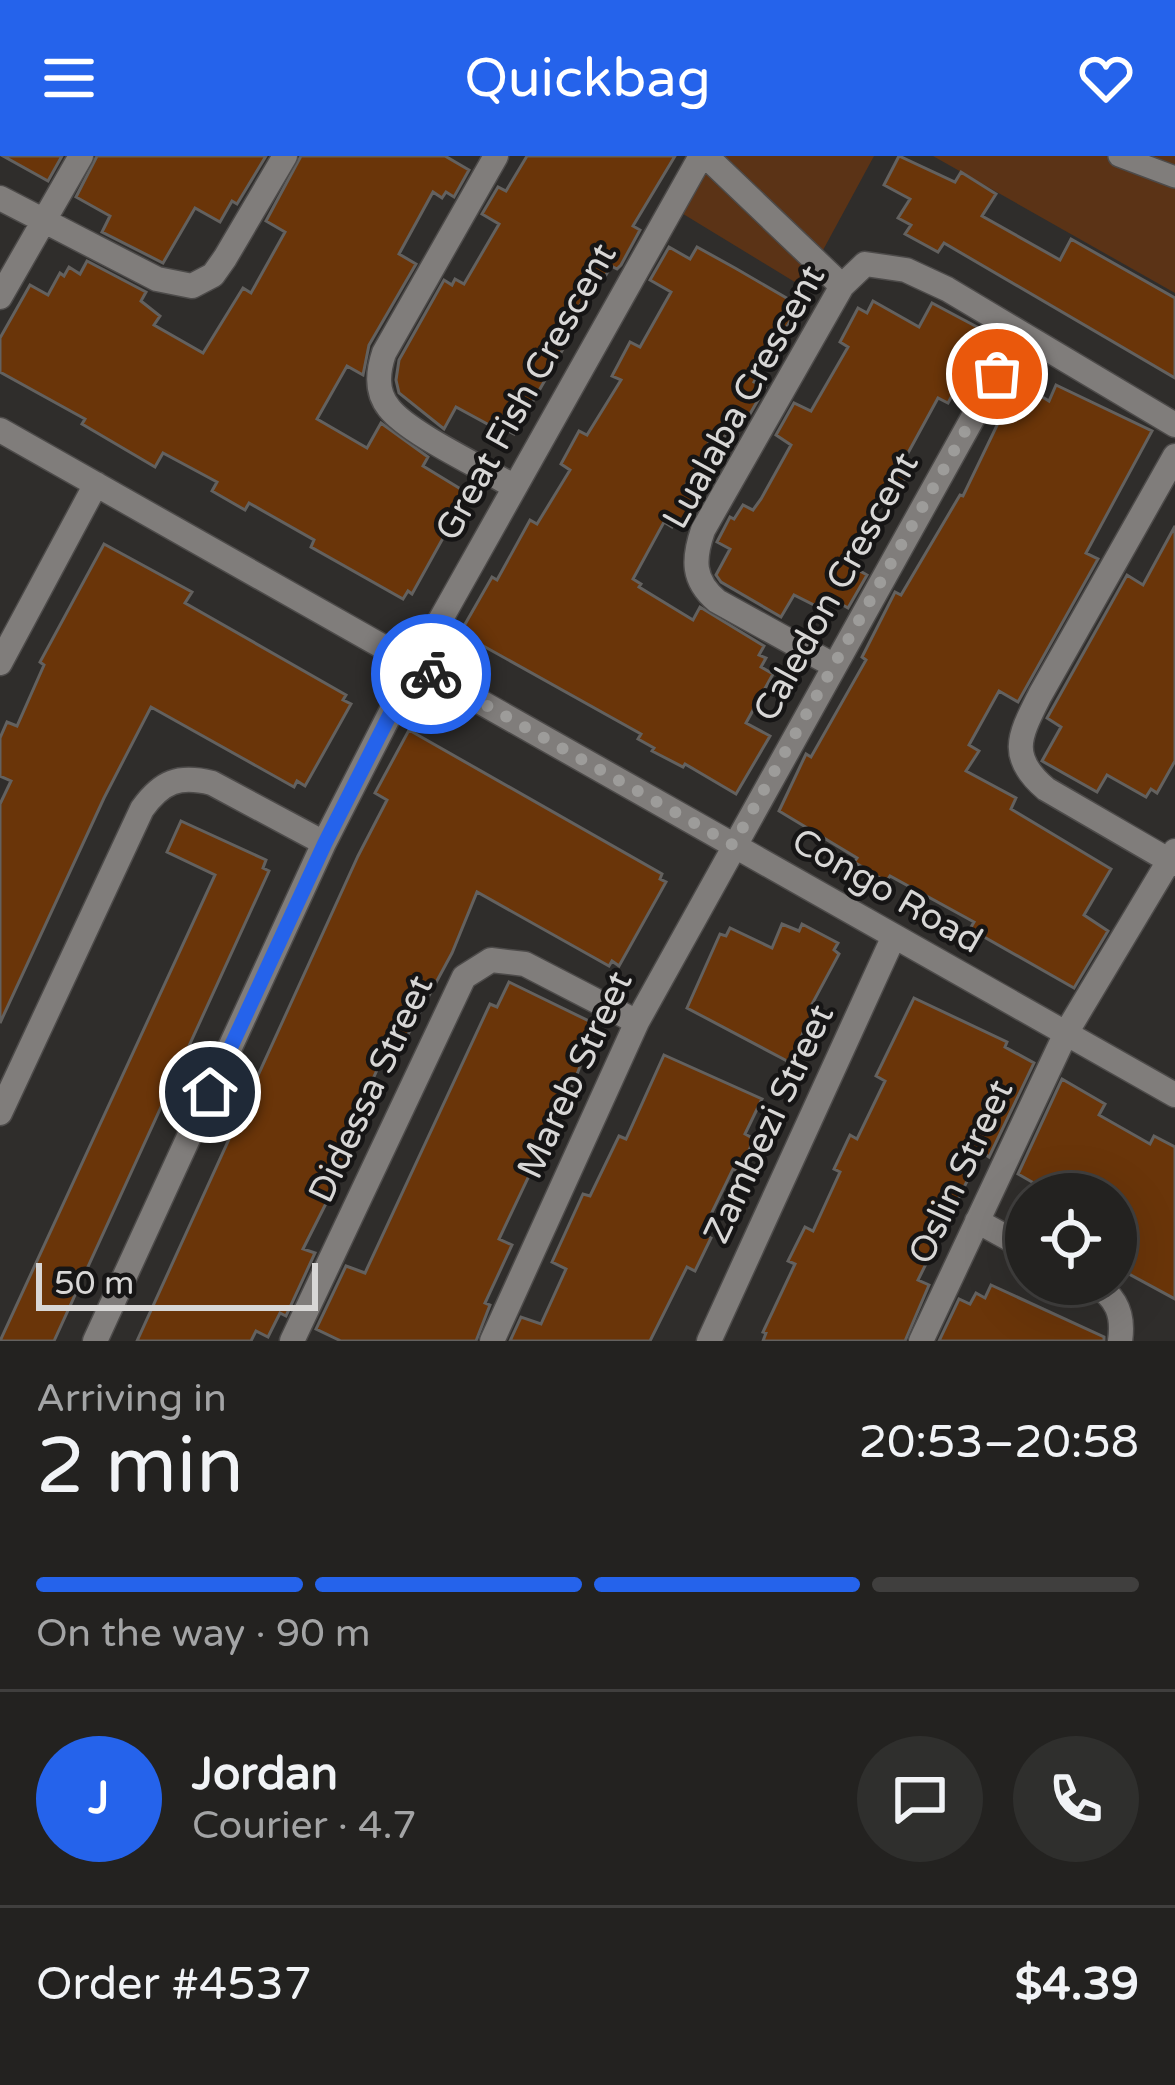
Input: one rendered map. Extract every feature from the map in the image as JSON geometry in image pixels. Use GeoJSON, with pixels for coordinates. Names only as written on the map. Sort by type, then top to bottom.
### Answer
{"type":"FeatureCollection","features":[{"type":"Feature","properties":{"kind":"street"},"geometry":{"type":"LineString","coordinates":[[0,297],[81,156]]}},
{"type":"Feature","properties":{"kind":"street"},"geometry":{"type":"LineString","coordinates":[[0,198],[157,279],[192,286],[213,275],[225,259],[285,156]]}},
{"type":"Feature","properties":{"kind":"street"},"geometry":{"type":"LineString","coordinates":[[496,156],[384,353],[378,380],[389,409],[405,422],[513,486]]}},
{"type":"Feature","properties":{"kind":"street"},"geometry":{"type":"LineString","coordinates":[[704,156],[842,286]]}},
{"type":"Feature","properties":{"kind":"street","name":"Great Fish Crescent"},"geometry":{"type":"LineString","coordinates":[[95,1341],[325,843],[415,665],[704,156]]}},
{"type":"Feature","properties":{"kind":"street","name":"Lualaba Crescent"},"geometry":{"type":"LineString","coordinates":[[833,665],[705,591],[696,574],[695,554],[703,530],[842,286],[865,264],[906,270],[1020,333]]}},
{"type":"Feature","properties":{"kind":"street"},"geometry":{"type":"LineString","coordinates":[[1020,333],[1175,424]]}},
{"type":"Feature","properties":{"kind":"street","name":"Caledon Crescent"},"geometry":{"type":"LineString","coordinates":[[733,845],[1020,333]]}},
{"type":"Feature","properties":{"kind":"street","name":"Congo Road"},"geometry":{"type":"LineString","coordinates":[[0,430],[1175,1095]]}},
{"type":"Feature","properties":{"kind":"street"},"geometry":{"type":"LineString","coordinates":[[1173,858],[1046,789],[1029,776],[1019,749],[1040,694],[1175,456]]}},
{"type":"Feature","properties":{"kind":"street"},"geometry":{"type":"LineString","coordinates":[[0,663],[96,484]]}},
{"type":"Feature","properties":{"kind":"street"},"geometry":{"type":"LineString","coordinates":[[0,1114],[142,809],[156,789],[191,778],[212,783],[325,843]]}},
{"type":"Feature","properties":{"kind":"street","name":"Mareb Street"},"geometry":{"type":"LineString","coordinates":[[492,1341],[637,1022],[733,845]]}},
{"type":"Feature","properties":{"kind":"street","name":"Oslin Street"},"geometry":{"type":"LineString","coordinates":[[921,1341],[1066,1034],[1173,858]]}},
{"type":"Feature","properties":{"kind":"street","name":"Zambezi Street"},"geometry":{"type":"LineString","coordinates":[[709,1341],[894,936]]}},
{"type":"Feature","properties":{"kind":"street","name":"Didessa Street"},"geometry":{"type":"LineString","coordinates":[[292,1341],[464,976],[491,960],[508,959],[637,1022]]}},
{"type":"Feature","properties":{"kind":"street"},"geometry":{"type":"LineString","coordinates":[[977,1221],[1005,1236]]}},
{"type":"Feature","properties":{"kind":"street"},"geometry":{"type":"LineString","coordinates":[[1116,1305],[1120,1341]]}},
{"type":"Feature","properties":{"kind":"lane"},"geometry":{"type":"LineString","coordinates":[[1119,156],[1175,177]]}},
{"type":"Feature","properties":{"kind":"shaded area"},"geometry":{"type":"Polygon","coordinates":[[[705,156],[874,156],[803,287],[675,209],[705,156]]]}},
{"type":"Feature","properties":{"kind":"shaded area"},"geometry":{"type":"Polygon","coordinates":[[[933,156],[1175,156],[1175,293],[933,156]]]}},
{"type":"Feature","properties":{"kind":"building"},"geometry":{"type":"Polygon","coordinates":[[[3,156],[62,156],[48,181],[3,156]]]}},
{"type":"Feature","properties":{"kind":"building"},"geometry":{"type":"Polygon","coordinates":[[[97,156],[266,156],[237,204],[232,201],[220,222],[195,208],[163,263],[102,232],[110,216],[76,197],[97,156]]]}},
{"type":"Feature","properties":{"kind":"building"},"geometry":{"type":"Polygon","coordinates":[[[301,156],[445,156],[469,170],[454,197],[446,192],[442,198],[433,192],[399,254],[416,264],[369,345],[363,375],[347,366],[317,419],[367,448],[381,423],[428,457],[423,466],[464,491],[459,500],[463,502],[412,594],[408,591],[403,599],[311,547],[314,540],[249,503],[245,510],[212,491],[217,482],[163,453],[155,467],[82,424],[85,419],[0,372],[0,338],[30,285],[48,295],[60,273],[64,276],[69,267],[80,274],[87,261],[146,292],[141,301],[160,316],[154,325],[203,353],[243,288],[251,293],[285,232],[266,221],[301,156]]]}},
{"type":"Feature","properties":{"kind":"building"},"geometry":{"type":"Polygon","coordinates":[[[527,156],[675,156],[633,226],[640,230],[621,265],[611,266],[602,282],[596,279],[560,338],[567,342],[514,434],[456,407],[444,429],[399,393],[399,360],[444,280],[464,284],[499,224],[482,214],[498,187],[506,191],[527,156]]]}},
{"type":"Feature","properties":{"kind":"building"},"geometry":{"type":"Polygon","coordinates":[[[899,156],[955,182],[961,172],[996,194],[982,216],[1060,260],[1071,239],[1175,298],[1175,378],[944,243],[938,252],[905,234],[911,225],[898,218],[910,199],[884,185],[899,156]]]}},
{"type":"Feature","properties":{"kind":"building"},"geometry":{"type":"Polygon","coordinates":[[[669,247],[690,259],[697,247],[790,300],[783,312],[792,318],[754,382],[765,388],[747,419],[738,413],[723,439],[714,434],[683,490],[701,500],[687,525],[677,519],[672,527],[664,522],[633,579],[693,620],[700,607],[764,646],[759,655],[766,658],[761,667],[773,674],[746,723],[770,736],[736,794],[652,751],[638,739],[641,734],[460,633],[530,520],[537,524],[570,470],[561,464],[579,431],[587,435],[621,380],[612,376],[630,342],[640,347],[671,292],[650,280],[669,247]]]}},
{"type":"Feature","properties":{"kind":"building"},"geometry":{"type":"Polygon","coordinates":[[[873,301],[919,327],[932,303],[979,328],[958,365],[966,370],[948,403],[938,398],[902,464],[911,469],[891,502],[882,497],[853,551],[848,564],[867,575],[848,608],[829,597],[822,609],[794,595],[781,617],[721,582],[716,575],[730,549],[717,542],[730,517],[734,519],[743,505],[753,510],[761,499],[791,445],[776,435],[794,403],[811,411],[848,347],[840,342],[858,308],[867,313],[873,301]]]}},
{"type":"Feature","properties":{"kind":"building"},"geometry":{"type":"Polygon","coordinates":[[[1056,385],[1152,431],[1086,553],[1098,559],[1018,702],[999,691],[969,745],[979,751],[966,771],[1016,798],[1011,809],[1111,869],[1084,915],[1108,931],[1074,988],[970,929],[974,922],[890,876],[886,882],[854,862],[857,858],[779,811],[806,754],[811,757],[866,660],[862,657],[895,592],[901,595],[963,496],[1000,419],[1016,398],[1024,403],[1031,390],[1049,401],[1056,385]]]}},
{"type":"Feature","properties":{"kind":"building"},"geometry":{"type":"Polygon","coordinates":[[[1175,526],[1175,761],[1157,793],[1151,789],[1146,797],[1107,775],[1097,792],[1042,761],[1061,727],[1047,718],[1127,575],[1143,585],[1175,526]]]}},
{"type":"Feature","properties":{"kind":"building"},"geometry":{"type":"Polygon","coordinates":[[[104,544],[192,592],[185,603],[346,695],[343,700],[351,704],[305,786],[297,781],[294,787],[151,707],[0,1023],[0,804],[11,781],[0,776],[0,738],[7,722],[17,726],[44,665],[40,662],[104,544]]]}},
{"type":"Feature","properties":{"kind":"building"},"geometry":{"type":"Polygon","coordinates":[[[409,730],[662,874],[660,879],[666,882],[619,966],[612,961],[609,966],[477,892],[452,953],[406,1038],[394,1033],[345,1140],[340,1153],[349,1158],[303,1249],[315,1253],[286,1316],[280,1313],[268,1337],[256,1331],[251,1341],[137,1341],[387,800],[375,793],[409,730]]]}},
{"type":"Feature","properties":{"kind":"building"},"geometry":{"type":"Polygon","coordinates":[[[181,821],[266,860],[263,868],[269,871],[54,1341],[0,1341],[215,875],[167,852],[181,821]]]}},
{"type":"Feature","properties":{"kind":"building"},"geometry":{"type":"Polygon","coordinates":[[[782,924],[799,931],[802,924],[838,943],[834,950],[839,954],[789,1062],[687,1008],[720,934],[726,936],[730,928],[772,948],[782,924]]]}},
{"type":"Feature","properties":{"kind":"building"},"geometry":{"type":"Polygon","coordinates":[[[509,982],[591,1022],[576,1077],[499,1239],[512,1245],[485,1303],[490,1305],[476,1341],[341,1341],[316,1329],[346,1266],[365,1273],[490,1004],[497,1007],[509,982]]]}},
{"type":"Feature","properties":{"kind":"building"},"geometry":{"type":"Polygon","coordinates":[[[914,998],[1007,1042],[1005,1047],[1034,1063],[989,1157],[983,1153],[978,1159],[918,1280],[929,1285],[905,1341],[763,1341],[795,1264],[788,1261],[805,1227],[813,1231],[840,1172],[834,1169],[850,1135],[857,1139],[885,1081],[876,1076],[914,998]]]}},
{"type":"Feature","properties":{"kind":"building"},"geometry":{"type":"Polygon","coordinates":[[[664,1055],[762,1099],[745,1134],[754,1139],[739,1172],[733,1169],[702,1233],[711,1238],[695,1271],[687,1267],[650,1341],[510,1341],[521,1317],[541,1324],[566,1269],[552,1262],[583,1194],[590,1196],[619,1136],[626,1139],[664,1055]]]}},
{"type":"Feature","properties":{"kind":"building"},"geometry":{"type":"Polygon","coordinates":[[[1062,1079],[1105,1104],[1099,1115],[1150,1144],[1154,1136],[1175,1147],[1175,1299],[1137,1278],[1137,1173],[1018,1173],[1062,1079]]]}},
{"type":"Feature","properties":{"kind":"building"},"geometry":{"type":"Polygon","coordinates":[[[991,1285],[1005,1291],[1005,1305],[1034,1305],[1104,1341],[939,1341],[959,1299],[970,1304],[976,1293],[985,1298],[991,1285]]]}},
{"type":"Feature","properties":{"kind":"way so far"},"geometry":{"type":"LineString","coordinates":[[431,674],[733,845],[997,374]]}},
{"type":"Feature","properties":{"kind":"route"},"geometry":{"type":"LineString","coordinates":[[210,1092],[325,843],[415,665],[431,674]]}}]}
